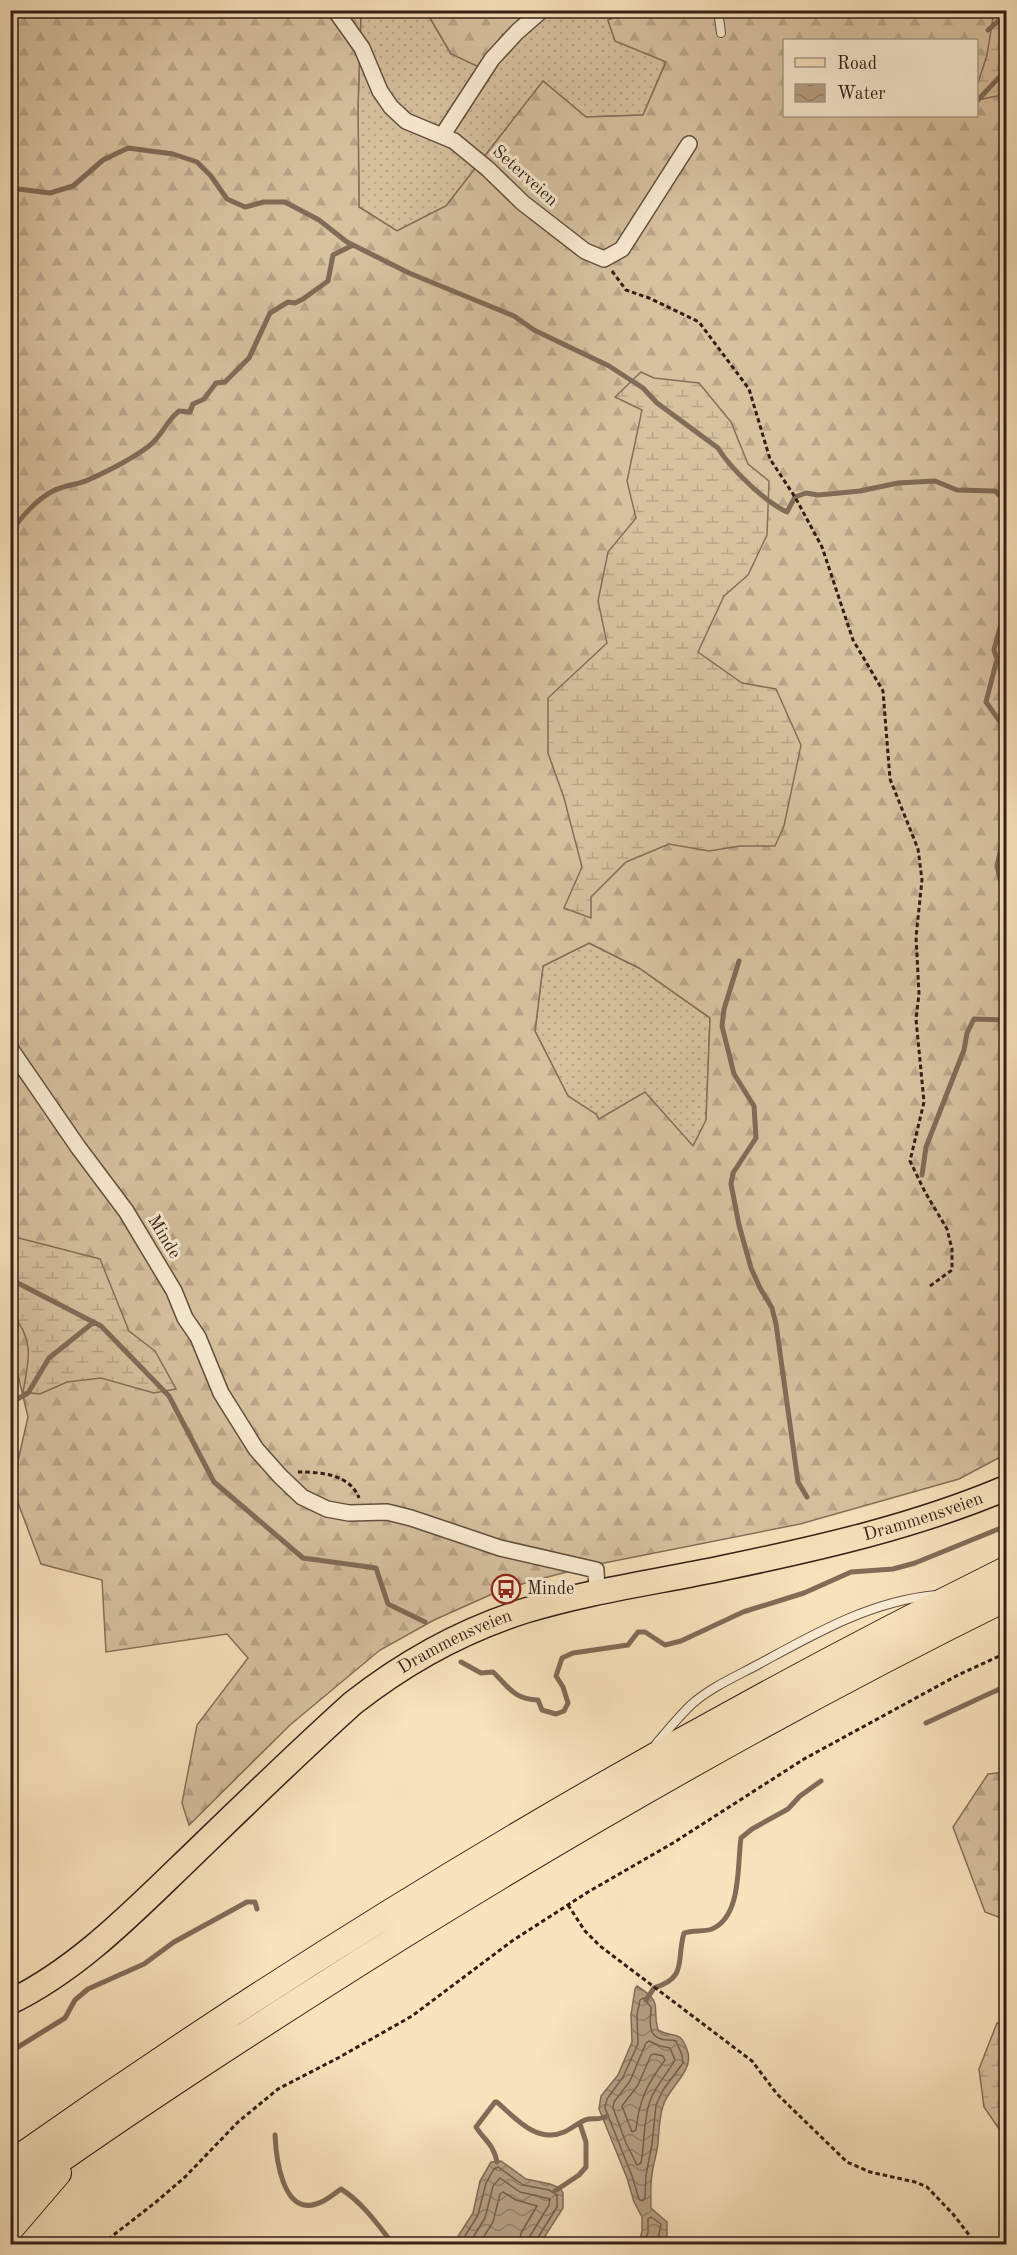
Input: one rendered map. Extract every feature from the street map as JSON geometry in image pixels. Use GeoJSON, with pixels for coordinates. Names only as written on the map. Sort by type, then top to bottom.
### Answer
{"type":"FeatureCollection","features":[{"type":"Feature","properties":{"kind":"highway"},"geometry":{"type":"LineString","coordinates":[[10,2164],[158,2063],[391,1912],[644,1762],[815,1668],[1006,1570]]}},
{"type":"Feature","properties":{"kind":"highway"},"geometry":{"type":"LineString","coordinates":[[10,2195],[245,2035],[549,1846],[726,1746],[1006,1598]]}},
{"type":"Feature","properties":{"kind":"highway"},"geometry":{"type":"LineString","coordinates":[[10,2229],[79,2147]]}},
{"type":"Feature","properties":{"kind":"main road","name":"Drammensveien"},"geometry":{"type":"LineString","coordinates":[[10,2002],[54,1976],[84,1954],[131,1914],[322,1731],[384,1679],[412,1660],[480,1627],[597,1581],[725,1568],[873,1534],[923,1519],[1006,1488]]}},
{"type":"Feature","properties":{"kind":"street","name":"Seterveien"},"geometry":{"type":"LineString","coordinates":[[335,10],[362,48],[375,81],[390,107],[406,121],[454,141],[552,226],[585,251],[604,259]]}},
{"type":"Feature","properties":{"kind":"street"},"geometry":{"type":"LineString","coordinates":[[442,136],[492,59],[542,10]]}},
{"type":"Feature","properties":{"kind":"street"},"geometry":{"type":"LineString","coordinates":[[604,259],[622,249],[690,144]]}},
{"type":"Feature","properties":{"kind":"street","name":"Minde"},"geometry":{"type":"LineString","coordinates":[[10,1048],[126,1212],[174,1291],[185,1318],[198,1337],[221,1393],[256,1449],[302,1497],[327,1509],[349,1513],[387,1512],[411,1518],[597,1581]]}},
{"type":"Feature","properties":{"kind":"lane"},"geometry":{"type":"LineString","coordinates":[[718,10],[722,33]]}},
{"type":"Feature","properties":{"kind":"lane"},"geometry":{"type":"LineString","coordinates":[[644,1762],[668,1730],[694,1702],[718,1686],[830,1626],[873,1608],[912,1597],[958,1594]]}},
{"type":"Feature","properties":{"kind":"path"},"geometry":{"type":"LineString","coordinates":[[604,259],[626,290],[649,298],[699,322],[749,389],[770,459],[795,497],[822,547],[853,640],[883,691],[890,779],[918,849],[922,880],[916,937],[919,994],[916,1019],[924,1102],[910,1161],[947,1229],[952,1249],[952,1270],[930,1286]]}},
{"type":"Feature","properties":{"kind":"path"},"geometry":{"type":"LineString","coordinates":[[280,1476],[289,1472],[320,1472],[344,1480],[358,1494],[362,1512]]}},
{"type":"Feature","properties":{"kind":"path"},"geometry":{"type":"LineString","coordinates":[[104,2244],[185,2177],[238,2122],[278,2089],[411,2016],[512,1941],[567,1905],[674,1844],[804,1759],[958,1675],[1006,1653]]}},
{"type":"Feature","properties":{"kind":"path"},"geometry":{"type":"LineString","coordinates":[[567,1905],[585,1931],[600,1946],[752,2061],[777,2094],[847,2162],[870,2172],[927,2187],[953,2214],[976,2244]]}},
{"type":"Feature","properties":{"kind":"green space"},"geometry":{"type":"Polygon","coordinates":[[[637,10],[1006,11],[1006,568],[1001,578],[1006,613],[1006,1454],[959,1479],[800,1524],[594,1565],[528,1582],[490,1595],[434,1620],[380,1650],[290,1725],[189,1825],[182,1803],[197,1725],[248,1658],[227,1634],[106,1652],[102,1580],[41,1564],[12,1487],[28,1417],[15,1363],[10,1358],[10,11],[361,11],[358,107],[359,207],[397,231],[446,206],[543,81],[586,117],[643,115],[666,62],[615,41],[608,20],[637,10]],[[589,943],[543,966],[535,1031],[568,1096],[596,1114],[599,1119],[645,1092],[693,1146],[706,1120],[710,1018],[639,968],[589,943]]]}},
{"type":"Feature","properties":{"kind":"green space"},"geometry":{"type":"Polygon","coordinates":[[[361,11],[426,11],[451,54],[534,11],[637,11],[608,20],[615,41],[666,61],[643,115],[586,117],[543,81],[446,206],[397,231],[359,207],[358,107],[361,11]]]}},
{"type":"Feature","properties":{"kind":"green space"},"geometry":{"type":"Polygon","coordinates":[[[426,11],[534,11],[479,67],[451,54],[426,11]]]}},
{"type":"Feature","properties":{"kind":"green space"},"geometry":{"type":"Polygon","coordinates":[[[994,11],[1006,11],[1006,88],[997,96],[978,100],[978,83],[987,55],[994,11]]]}},
{"type":"Feature","properties":{"kind":"green space"},"geometry":{"type":"Polygon","coordinates":[[[641,372],[654,378],[699,383],[731,422],[748,464],[769,481],[767,535],[748,575],[724,596],[698,652],[742,683],[776,689],[801,745],[784,826],[775,846],[740,846],[709,851],[669,844],[626,862],[591,897],[591,918],[564,908],[582,867],[564,798],[548,753],[548,698],[607,643],[598,601],[608,552],[636,518],[627,481],[642,410],[615,397],[641,372]]]}},
{"type":"Feature","properties":{"kind":"green space"},"geometry":{"type":"Polygon","coordinates":[[[589,943],[639,968],[710,1018],[706,1121],[693,1146],[598,1119],[568,1096],[535,1031],[543,966],[589,943]]]}},
{"type":"Feature","properties":{"kind":"green space"},"geometry":{"type":"Polygon","coordinates":[[[11,1236],[100,1259],[129,1331],[155,1351],[176,1389],[154,1393],[101,1378],[67,1382],[40,1394],[23,1392],[28,1350],[24,1332],[11,1313],[11,1236]]]}},
{"type":"Feature","properties":{"kind":"green space"},"geometry":{"type":"Polygon","coordinates":[[[1006,1772],[1006,1920],[985,1912],[953,1827],[988,1774],[1006,1772]]]}},
{"type":"Feature","properties":{"kind":"green space"},"geometry":{"type":"Polygon","coordinates":[[[1006,2022],[1006,2139],[984,2107],[979,2069],[997,2023],[1006,2022]]]}},
{"type":"Feature","properties":{"kind":"water"},"geometry":{"type":"Polygon","coordinates":[[[637,1986],[654,2001],[658,2030],[679,2037],[685,2045],[689,2060],[684,2073],[666,2099],[659,2124],[651,2179],[651,2208],[667,2222],[667,2235],[662,2244],[639,2244],[642,2217],[634,2202],[627,2178],[599,2109],[601,2096],[618,2075],[632,2042],[631,2015],[637,1986]]]}},
{"type":"Feature","properties":{"kind":"water"},"geometry":{"type":"Polygon","coordinates":[[[501,2161],[526,2179],[560,2188],[563,2193],[563,2208],[540,2244],[453,2244],[473,2213],[480,2181],[491,2162],[501,2161]]]}},
{"type":"Feature","properties":{"kind":"waterway"},"geometry":{"type":"LineString","coordinates":[[988,30],[1006,14]]}},
{"type":"Feature","properties":{"kind":"waterway"},"geometry":{"type":"LineString","coordinates":[[978,100],[1006,70]]}},
{"type":"Feature","properties":{"kind":"waterway"},"geometry":{"type":"LineString","coordinates":[[10,188],[50,193],[73,186],[103,160],[128,148],[173,154],[197,162],[211,176],[227,199],[245,207],[264,202],[285,202],[319,220],[347,242],[409,273],[514,316],[534,330],[609,366],[643,388],[657,403],[718,448],[749,484],[769,501],[787,512],[795,497],[806,493],[818,495],[860,491],[898,483],[935,481],[957,490],[995,491],[1006,502]]}},
{"type":"Feature","properties":{"kind":"waterway"},"geometry":{"type":"LineString","coordinates":[[10,534],[18,522],[41,499],[53,491],[88,480],[128,460],[154,442],[179,411],[190,412],[193,404],[204,399],[216,383],[225,382],[249,358],[270,313],[288,302],[295,303],[303,299],[328,281],[333,255],[353,245]]}},
{"type":"Feature","properties":{"kind":"waterway"},"geometry":{"type":"LineString","coordinates":[[1006,567],[1002,590],[1001,624],[994,650],[997,659],[986,702],[1006,730]]}},
{"type":"Feature","properties":{"kind":"waterway"},"geometry":{"type":"LineString","coordinates":[[1006,843],[1001,848],[997,866],[1006,903]]}},
{"type":"Feature","properties":{"kind":"waterway"},"geometry":{"type":"LineString","coordinates":[[739,961],[724,1009],[722,1026],[734,1074],[754,1106],[756,1138],[733,1173],[731,1184],[751,1268],[772,1308],[776,1324],[798,1482],[807,1497]]}},
{"type":"Feature","properties":{"kind":"waterway"},"geometry":{"type":"LineString","coordinates":[[922,1175],[926,1147],[974,1019],[1006,1020]]}},
{"type":"Feature","properties":{"kind":"waterway"},"geometry":{"type":"LineString","coordinates":[[10,1279],[101,1326],[169,1396],[214,1482],[303,1558],[376,1568],[388,1604],[425,1622]]}},
{"type":"Feature","properties":{"kind":"waterway"},"geometry":{"type":"LineString","coordinates":[[10,1403],[28,1393],[49,1358],[94,1322]]}},
{"type":"Feature","properties":{"kind":"waterway"},"geometry":{"type":"LineString","coordinates":[[461,1662],[481,1673],[493,1672],[517,1695],[538,1700],[542,1710],[556,1714],[564,1711],[568,1703],[563,1687],[556,1676],[562,1658],[573,1653],[628,1645],[638,1632],[645,1632],[665,1645],[681,1641],[743,1612],[804,1593],[851,1572],[893,1569],[915,1563],[1006,1526]]}},
{"type":"Feature","properties":{"kind":"waterway"},"geometry":{"type":"LineString","coordinates":[[926,1723],[1006,1686]]}},
{"type":"Feature","properties":{"kind":"waterway"},"geometry":{"type":"LineString","coordinates":[[646,2000],[654,1988],[665,1984],[676,1973],[684,1933],[712,1929],[729,1913],[736,1889],[741,1838],[752,1829],[788,1809],[800,1796],[821,1781]]}},
{"type":"Feature","properties":{"kind":"waterway"},"geometry":{"type":"LineString","coordinates":[[10,2052],[65,2018],[75,2000],[88,1989],[144,1964],[174,1942],[247,1902],[255,1902],[257,1909]]}},
{"type":"Feature","properties":{"kind":"waterway"},"geometry":{"type":"LineString","coordinates":[[497,2162],[491,2147],[476,2127],[495,2102],[527,2128],[545,2135],[564,2132],[585,2120],[607,2116]]}},
{"type":"Feature","properties":{"kind":"waterway"},"geometry":{"type":"LineString","coordinates":[[555,2191],[579,2175],[586,2167],[586,2142],[580,2124]]}},
{"type":"Feature","properties":{"kind":"waterway"},"geometry":{"type":"LineString","coordinates":[[275,2135],[279,2169],[288,2193],[295,2201],[305,2205],[316,2204],[341,2189],[363,2207],[393,2244]]}},
{"type":"Feature","properties":{"kind":"place","name":"Minde"},"geometry":{"type":"Point","coordinates":[506,1589]}}]}
